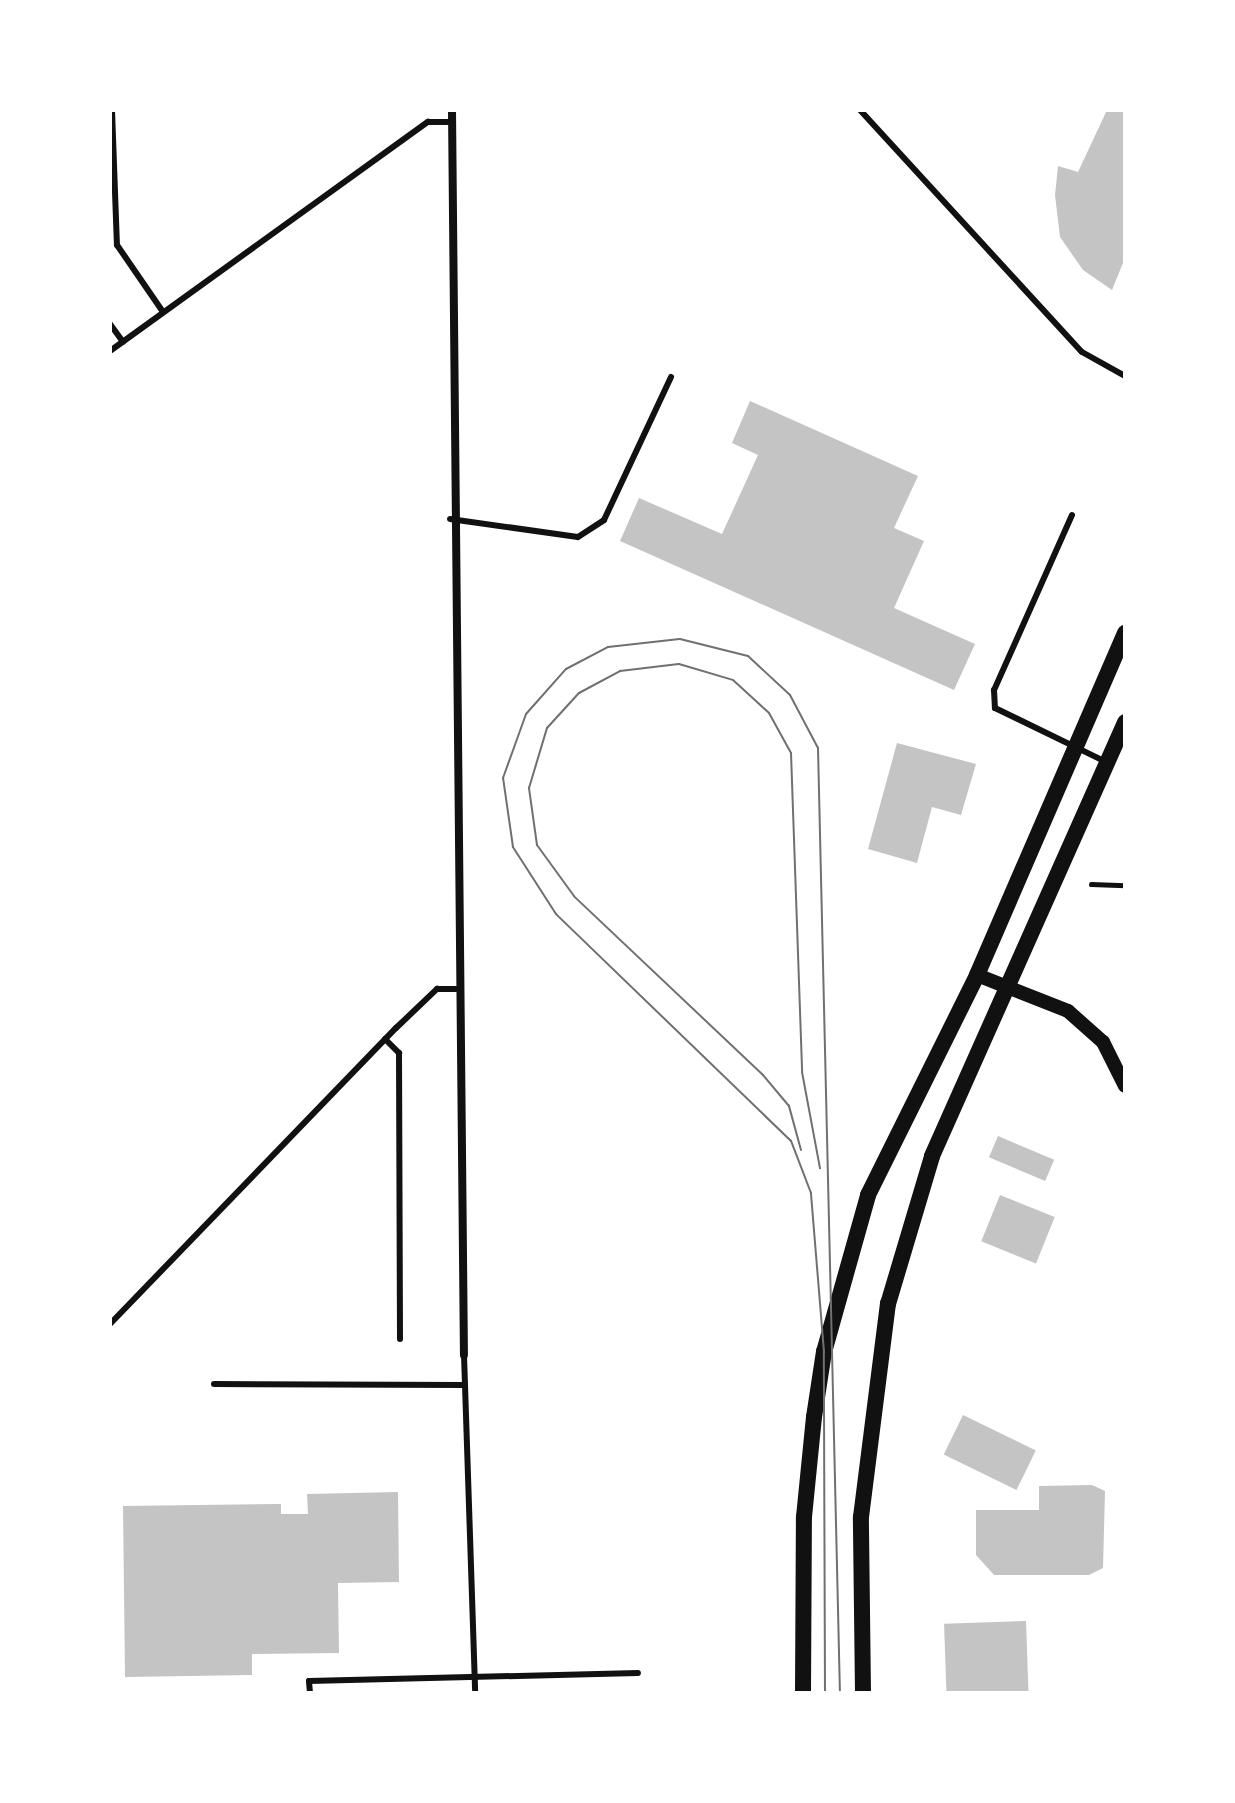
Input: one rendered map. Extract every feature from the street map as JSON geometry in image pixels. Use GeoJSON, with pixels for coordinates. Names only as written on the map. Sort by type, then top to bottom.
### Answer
{"type":"FeatureCollection","features":[{"type":"Feature","properties":{"kind":"main road"},"geometry":{"type":"LineString","coordinates":[[803,1693],[804,1517],[824,1352],[868,1195],[977,975],[1125,633]]}},
{"type":"Feature","properties":{"kind":"main road"},"geometry":{"type":"LineString","coordinates":[[863,1693],[863,1490],[888,1304],[932,1156],[1003,986],[1125,722]]}},
{"type":"Feature","properties":{"kind":"street"},"geometry":{"type":"LineString","coordinates":[[452,110],[450,519],[464,1355]]}},
{"type":"Feature","properties":{"kind":"street"},"geometry":{"type":"LineString","coordinates":[[977,975],[1068,1011],[1103,1042],[1125,1086]]}},
{"type":"Feature","properties":{"kind":"lane"},"geometry":{"type":"LineString","coordinates":[[112,110],[117,245],[163,312]]}},
{"type":"Feature","properties":{"kind":"lane"},"geometry":{"type":"LineString","coordinates":[[860,110],[1082,352],[1125,376]]}},
{"type":"Feature","properties":{"kind":"lane"},"geometry":{"type":"LineString","coordinates":[[110,351],[428,122],[452,122]]}},
{"type":"Feature","properties":{"kind":"lane"},"geometry":{"type":"LineString","coordinates":[[110,324],[123,342]]}},
{"type":"Feature","properties":{"kind":"lane"},"geometry":{"type":"LineString","coordinates":[[450,519],[578,537],[604,520],[671,377]]}},
{"type":"Feature","properties":{"kind":"lane"},"geometry":{"type":"LineString","coordinates":[[1072,515],[994,690],[995,708],[1107,763]]}},
{"type":"Feature","properties":{"kind":"lane"},"geometry":{"type":"LineString","coordinates":[[110,1324],[385,1039],[437,989],[456,989]]}},
{"type":"Feature","properties":{"kind":"lane"},"geometry":{"type":"LineString","coordinates":[[385,1039],[399,1053],[400,1339]]}},
{"type":"Feature","properties":{"kind":"lane"},"geometry":{"type":"LineString","coordinates":[[464,1355],[475,1693]]}},
{"type":"Feature","properties":{"kind":"lane"},"geometry":{"type":"LineString","coordinates":[[214,1384],[465,1385]]}},
{"type":"Feature","properties":{"kind":"lane"},"geometry":{"type":"LineString","coordinates":[[310,1693],[309,1681],[638,1673]]}},
{"type":"Feature","properties":{"kind":"path"},"geometry":{"type":"LineString","coordinates":[[1091,884],[1125,885]]}},
{"type":"Feature","properties":{"kind":"building"},"geometry":{"type":"Polygon","coordinates":[[[1107,110],[1125,110],[1125,258],[1112,290],[1083,270],[1060,237],[1055,195],[1058,166],[1078,172],[1107,110]]]}},
{"type":"Feature","properties":{"kind":"building"},"geometry":{"type":"Polygon","coordinates":[[[750,401],[918,476],[894,528],[924,541],[894,608],[975,644],[954,690],[620,541],[639,498],[722,534],[758,455],[732,443],[750,401]]]}},
{"type":"Feature","properties":{"kind":"building"},"geometry":{"type":"Polygon","coordinates":[[[897,743],[976,764],[961,815],[932,807],[917,863],[868,849],[897,743]]]}},
{"type":"Feature","properties":{"kind":"building"},"geometry":{"type":"Polygon","coordinates":[[[998,1136],[1054,1160],[1045,1181],[989,1157],[998,1136]]]}},
{"type":"Feature","properties":{"kind":"building"},"geometry":{"type":"Polygon","coordinates":[[[1000,1195],[1055,1217],[1036,1263],[981,1241],[1000,1195]]]}},
{"type":"Feature","properties":{"kind":"building"},"geometry":{"type":"Polygon","coordinates":[[[963,1415],[1036,1451],[1017,1490],[944,1455],[963,1415]]]}},
{"type":"Feature","properties":{"kind":"building"},"geometry":{"type":"Polygon","coordinates":[[[1092,1485],[1105,1491],[1103,1568],[1089,1575],[994,1575],[976,1555],[976,1510],[1039,1510],[1039,1486],[1092,1485]]]}},
{"type":"Feature","properties":{"kind":"building"},"geometry":{"type":"Polygon","coordinates":[[[398,1492],[399,1582],[338,1583],[339,1653],[252,1654],[252,1675],[125,1677],[123,1506],[281,1504],[281,1514],[308,1514],[307,1494],[398,1492]]]}},
{"type":"Feature","properties":{"kind":"building"},"geometry":{"type":"Polygon","coordinates":[[[1026,1621],[1029,1693],[946,1693],[944,1624],[1026,1621]]]}},
{"type":"Feature","properties":{"kind":"tram line"},"geometry":{"type":"LineString","coordinates":[[825,1693],[824,1352],[811,1193],[791,1141],[556,914],[513,847],[503,778],[526,714],[566,669],[608,647],[680,639],[748,656],[790,695],[818,748],[840,1693]]}},
{"type":"Feature","properties":{"kind":"tram line"},"geometry":{"type":"LineString","coordinates":[[801,1150],[789,1106],[763,1075],[574,896],[537,845],[529,788],[547,728],[579,693],[620,671],[679,664],[733,680],[769,713],[791,753],[802,1072],[820,1168]]}}]}
